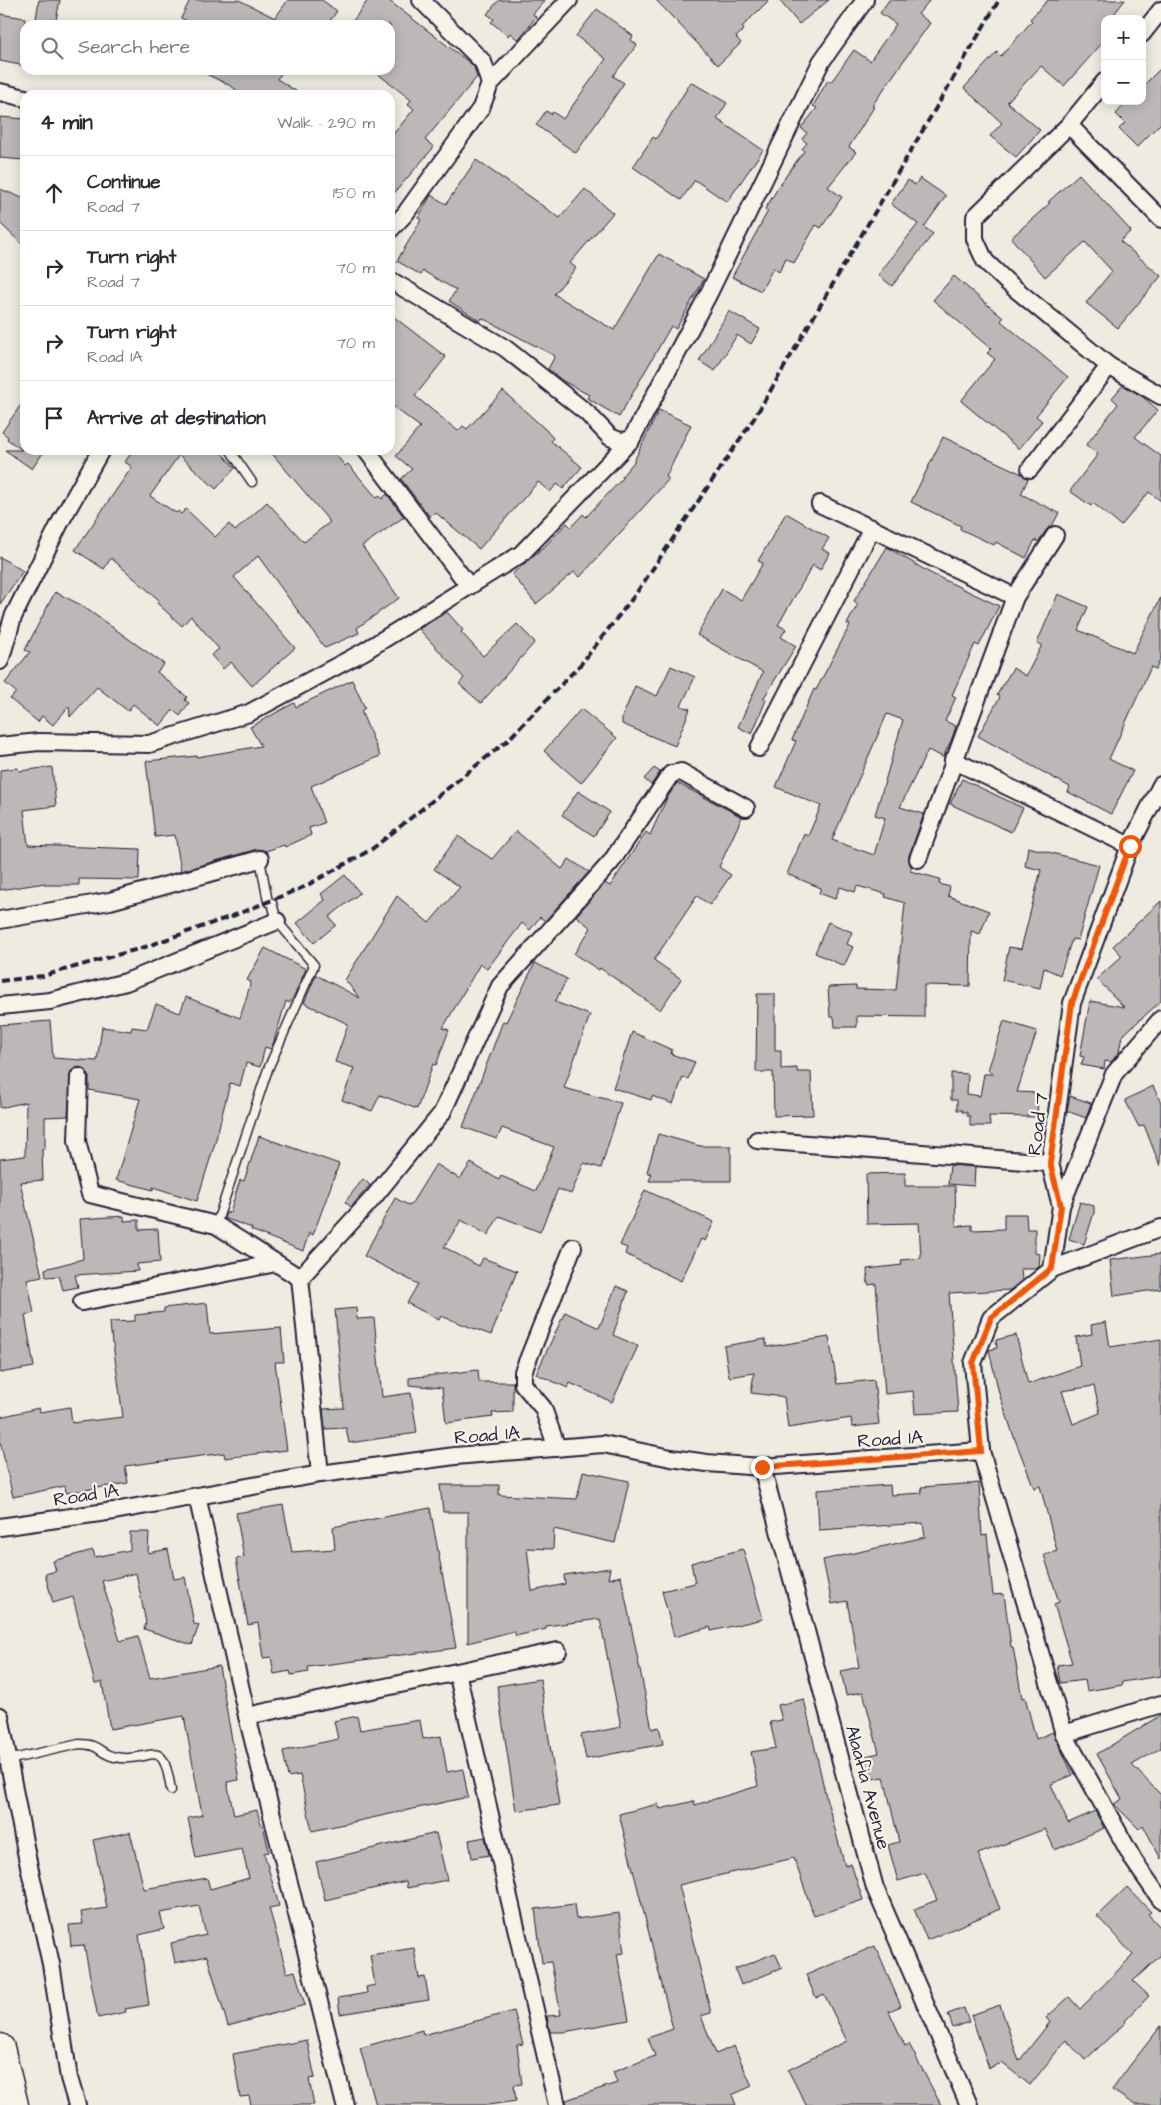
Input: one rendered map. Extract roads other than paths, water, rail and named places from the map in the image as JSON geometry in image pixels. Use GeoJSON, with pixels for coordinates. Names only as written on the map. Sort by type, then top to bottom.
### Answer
{"type":"FeatureCollection","features":[{"type":"Feature","properties":{"kind":"highway"},"geometry":{"type":"LineString","coordinates":[[0,2048],[14,2105]]}},
{"type":"Feature","properties":{"kind":"street"},"geometry":{"type":"LineString","coordinates":[[421,0],[482,62],[490,84]]}},
{"type":"Feature","properties":{"kind":"street"},"geometry":{"type":"LineString","coordinates":[[395,225],[405,214],[481,108],[490,84],[569,0]]}},
{"type":"Feature","properties":{"kind":"street"},"geometry":{"type":"LineString","coordinates":[[0,746],[39,742],[148,744],[249,713],[363,652],[521,554],[631,440],[709,293],[821,62],[865,0]]}},
{"type":"Feature","properties":{"kind":"street"},"geometry":{"type":"LineString","coordinates":[[1146,29],[1161,10]]}},
{"type":"Feature","properties":{"kind":"street"},"geometry":{"type":"LineString","coordinates":[[1101,85],[1069,125],[975,216],[975,239],[985,261],[1007,282],[1109,366],[1161,396]]}},
{"type":"Feature","properties":{"kind":"street"},"geometry":{"type":"LineString","coordinates":[[0,92],[20,97]]}},
{"type":"Feature","properties":{"kind":"street"},"geometry":{"type":"LineString","coordinates":[[1069,125],[1161,219]]}},
{"type":"Feature","properties":{"kind":"street"},"geometry":{"type":"LineString","coordinates":[[395,283],[506,348],[587,413],[610,437],[620,441],[631,440]]}},
{"type":"Feature","properties":{"kind":"street"},"geometry":{"type":"LineString","coordinates":[[1030,469],[1109,366]]}},
{"type":"Feature","properties":{"kind":"street"},"geometry":{"type":"LineString","coordinates":[[0,661],[13,617],[62,519],[98,455]]}},
{"type":"Feature","properties":{"kind":"street"},"geometry":{"type":"LineString","coordinates":[[370,455],[469,586]]}},
{"type":"Feature","properties":{"kind":"street"},"geometry":{"type":"LineString","coordinates":[[820,504],[1015,597]]}},
{"type":"Feature","properties":{"kind":"street"},"geometry":{"type":"LineString","coordinates":[[759,748],[872,528]]}},
{"type":"Feature","properties":{"kind":"street"},"geometry":{"type":"LineString","coordinates":[[918,859],[953,760],[1015,597],[1055,535]]}},
{"type":"Feature","properties":{"kind":"street"},"geometry":{"type":"LineString","coordinates":[[953,760],[1130,846]]}},
{"type":"Feature","properties":{"kind":"street"},"geometry":{"type":"LineString","coordinates":[[320,1474],[300,1278],[373,1198],[442,1113],[500,986],[611,862],[671,774],[681,772],[746,808]]}},
{"type":"Feature","properties":{"kind":"street","name":"Road 7"},"geometry":{"type":"LineString","coordinates":[[1052,1268],[1061,1206],[1050,1163],[1072,1003],[1130,846],[1161,785]]}},
{"type":"Feature","properties":{"kind":"street"},"geometry":{"type":"LineString","coordinates":[[0,920],[110,902],[260,859]]}},
{"type":"Feature","properties":{"kind":"street"},"geometry":{"type":"LineString","coordinates":[[0,1006],[50,1001],[126,982],[277,921]]}},
{"type":"Feature","properties":{"kind":"street"},"geometry":{"type":"LineString","coordinates":[[1061,1206],[1114,1074],[1161,1019]]}},
{"type":"Feature","properties":{"kind":"street"},"geometry":{"type":"LineString","coordinates":[[79,1077],[77,1141],[90,1194],[216,1225],[300,1278]]}},
{"type":"Feature","properties":{"kind":"street"},"geometry":{"type":"LineString","coordinates":[[757,1140],[1050,1163]]}},
{"type":"Feature","properties":{"kind":"street"},"geometry":{"type":"LineString","coordinates":[[1161,1228],[1052,1268],[991,1318],[973,1363],[981,1451],[1064,1734],[1134,1861],[1161,1900]]}},
{"type":"Feature","properties":{"kind":"street"},"geometry":{"type":"LineString","coordinates":[[557,1448],[543,1408],[523,1384],[523,1372],[573,1247]]}},
{"type":"Feature","properties":{"kind":"street"},"geometry":{"type":"LineString","coordinates":[[82,1302],[276,1263]]}},
{"type":"Feature","properties":{"kind":"street","name":"Road 1A"},"geometry":{"type":"LineString","coordinates":[[0,1527],[197,1496],[320,1474],[455,1456],[603,1444],[671,1458],[706,1463],[762,1467],[981,1451]]}},
{"type":"Feature","properties":{"kind":"street","name":"Alaafia Avenue"},"geometry":{"type":"LineString","coordinates":[[762,1467],[875,1888],[969,2105]]}},
{"type":"Feature","properties":{"kind":"street"},"geometry":{"type":"LineString","coordinates":[[197,1496],[248,1716],[345,2105]]}},
{"type":"Feature","properties":{"kind":"street"},"geometry":{"type":"LineString","coordinates":[[248,1716],[558,1651]]}},
{"type":"Feature","properties":{"kind":"street"},"geometry":{"type":"LineString","coordinates":[[458,1672],[557,2105]]}},
{"type":"Feature","properties":{"kind":"street"},"geometry":{"type":"LineString","coordinates":[[1064,1734],[1161,1704]]}},
{"type":"Feature","properties":{"kind":"street"},"geometry":{"type":"LineString","coordinates":[[0,1716],[27,1858],[51,1964],[70,2078],[77,2105]]}},
{"type":"Feature","properties":{"kind":"lane"},"geometry":{"type":"LineString","coordinates":[[233,455],[252,482]]}},
{"type":"Feature","properties":{"kind":"lane"},"geometry":{"type":"LineString","coordinates":[[216,1225],[268,1069],[314,966],[277,921],[272,903],[268,902],[260,859]]}},
{"type":"Feature","properties":{"kind":"lane"},"geometry":{"type":"LineString","coordinates":[[8,1760],[79,1744],[91,1744],[109,1756],[121,1759],[156,1754],[163,1758],[167,1765],[172,1790]]}},
{"type":"Feature","properties":{"kind":"railway"},"geometry":{"type":"LineString","coordinates":[[0,981],[43,976],[145,947],[235,915],[304,887],[372,849],[507,741],[581,664],[635,595],[755,417],[999,0]]}}]}
